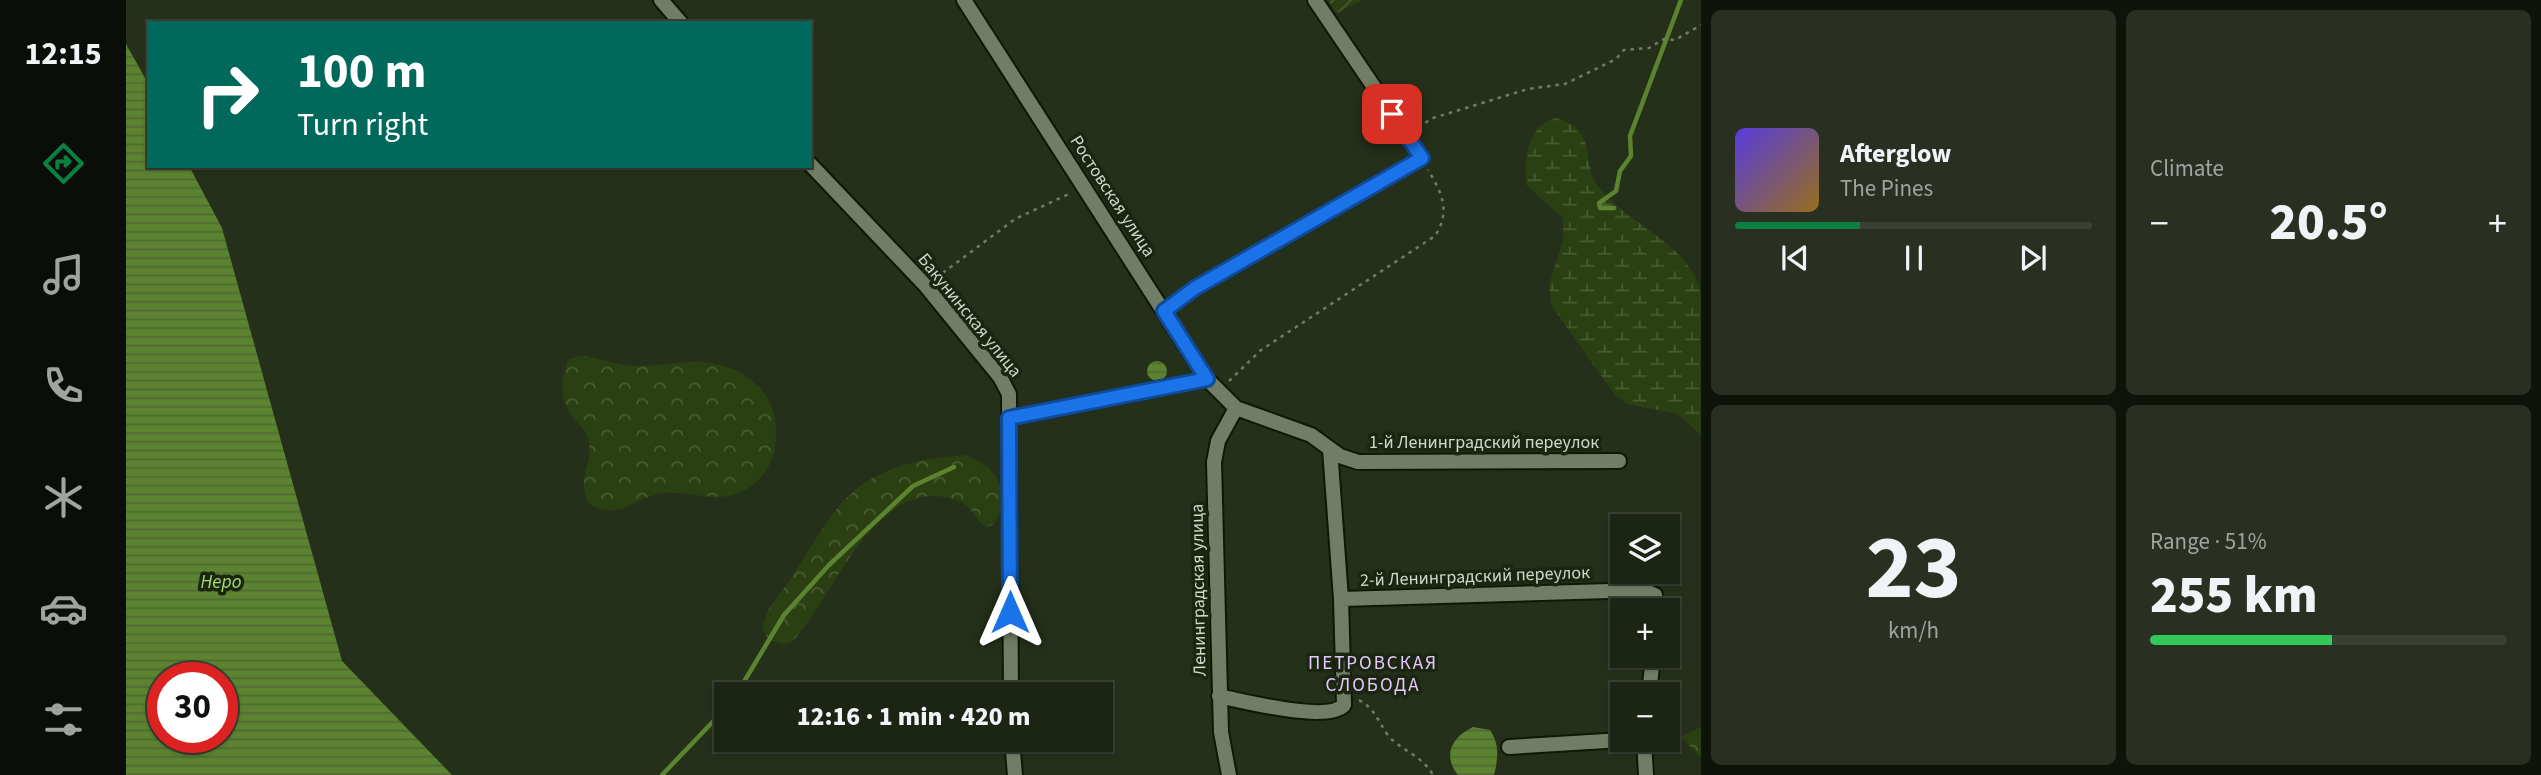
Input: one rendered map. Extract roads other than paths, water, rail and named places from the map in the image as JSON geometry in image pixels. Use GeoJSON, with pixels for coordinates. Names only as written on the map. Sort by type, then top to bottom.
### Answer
{"type":"FeatureCollection","features":[{"type":"Feature","properties":{"kind":"street"},"geometry":{"type":"LineString","coordinates":[[661,0],[679,21]]}},
{"type":"Feature","properties":{"kind":"street","name":"Ростовская улица"},"geometry":{"type":"LineString","coordinates":[[964,0],[1207,379],[1236,408]]}},
{"type":"Feature","properties":{"kind":"street"},"geometry":{"type":"LineString","coordinates":[[1164,311],[1195,288],[1422,158],[1315,0]]}},
{"type":"Feature","properties":{"kind":"street","name":"Бакунинская улица"},"geometry":{"type":"LineString","coordinates":[[812,166],[926,286],[1000,377],[1009,394],[1011,682]]}},
{"type":"Feature","properties":{"kind":"street"},"geometry":{"type":"LineString","coordinates":[[1009,418],[1207,379]]}},
{"type":"Feature","properties":{"kind":"street","name":"1-й Ленинградский переулок"},"geometry":{"type":"LineString","coordinates":[[1236,408],[1311,435],[1330,449],[1358,462],[1619,461]]}},
{"type":"Feature","properties":{"kind":"street","name":"Ленинградская улица"},"geometry":{"type":"LineString","coordinates":[[1229,775],[1221,732],[1219,696],[1214,462],[1218,441],[1236,408]]}},
{"type":"Feature","properties":{"kind":"street"},"geometry":{"type":"LineString","coordinates":[[1219,696],[1267,707],[1331,711],[1342,708],[1346,699],[1330,449]]}},
{"type":"Feature","properties":{"kind":"street","name":"2-й Ленинградский переулок"},"geometry":{"type":"LineString","coordinates":[[1341,599],[1644,590],[1656,598]]}},
{"type":"Feature","properties":{"kind":"street"},"geometry":{"type":"LineString","coordinates":[[1509,747],[1610,741]]}},
{"type":"Feature","properties":{"kind":"street"},"geometry":{"type":"LineString","coordinates":[[1013,752],[1015,775]]}},
{"type":"Feature","properties":{"kind":"street"},"geometry":{"type":"LineString","coordinates":[[1645,752],[1646,775]]}},
{"type":"Feature","properties":{"kind":"water","name":"Неро"},"geometry":{"type":"Polygon","coordinates":[[[126,44],[147,81],[147,168],[190,168],[222,228],[342,661],[452,775],[126,775],[126,44]]]}},
{"type":"Feature","properties":{"kind":"water"},"geometry":{"type":"Polygon","coordinates":[[[1153,361],[1161,361],[1167,371],[1161,381],[1153,381],[1147,375],[1147,367],[1153,361]]]}},
{"type":"Feature","properties":{"kind":"water"},"geometry":{"type":"Polygon","coordinates":[[[1473,727],[1490,730],[1493,736],[1497,752],[1494,775],[1458,775],[1453,768],[1450,754],[1452,747],[1460,736],[1473,727]]]}},
{"type":"Feature","properties":{"kind":"waterway"},"geometry":{"type":"LineString","coordinates":[[1614,208],[1600,208],[1599,203],[1616,191],[1620,171],[1631,156],[1630,136],[1681,0]]}},
{"type":"Feature","properties":{"kind":"waterway"},"geometry":{"type":"LineString","coordinates":[[744,682],[784,615],[829,565],[913,486],[954,467]]}},
{"type":"Feature","properties":{"kind":"waterway"},"geometry":{"type":"LineString","coordinates":[[662,775],[714,721]]}},
{"type":"Feature","properties":{"kind":"district","name":"ПЕТРОВСКАЯ СЛОБОДА"},"geometry":{"type":"Point","coordinates":[1373,673]}}]}
